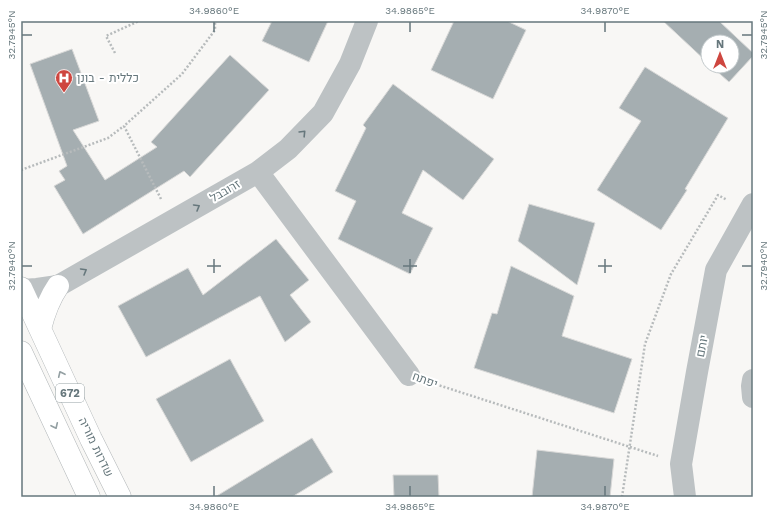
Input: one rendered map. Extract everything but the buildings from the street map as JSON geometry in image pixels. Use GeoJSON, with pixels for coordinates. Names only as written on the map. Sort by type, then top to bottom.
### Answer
{"type":"FeatureCollection","features":[{"type":"Feature","properties":{"kind":"main road"},"geometry":{"type":"LineString","coordinates":[[40,329],[47,305],[58,286]]}},
{"type":"Feature","properties":{"kind":"main road","name":"שדרות מוריה"},"geometry":{"type":"LineString","coordinates":[[21,289],[91,439],[120,497]]}},
{"type":"Feature","properties":{"kind":"main road","name":"672"},"geometry":{"type":"LineString","coordinates":[[21,352],[89,497]]}},
{"type":"Feature","properties":{"kind":"street","name":"זרובבל"},"geometry":{"type":"LineString","coordinates":[[21,289],[37,289],[58,286],[258,172],[288,150],[323,113],[350,64],[367,21]]}},
{"type":"Feature","properties":{"kind":"street","name":"יפתח"},"geometry":{"type":"LineString","coordinates":[[258,172],[409,375]]}},
{"type":"Feature","properties":{"kind":"street","name":"יותם"},"geometry":{"type":"LineString","coordinates":[[685,497],[681,464],[716,270],[753,204]]}},
{"type":"Feature","properties":{"kind":"street"},"geometry":{"type":"LineString","coordinates":[[753,380],[753,397]]}},
{"type":"Feature","properties":{"kind":"path"},"geometry":{"type":"LineString","coordinates":[[115,53],[106,36],[139,21]]}},
{"type":"Feature","properties":{"kind":"path"},"geometry":{"type":"LineString","coordinates":[[21,170],[108,138],[124,126],[182,74],[215,30],[215,21]]}},
{"type":"Feature","properties":{"kind":"path"},"geometry":{"type":"LineString","coordinates":[[124,126],[162,200]]}},
{"type":"Feature","properties":{"kind":"path"},"geometry":{"type":"LineString","coordinates":[[622,497],[645,344],[671,274],[718,195]]}},
{"type":"Feature","properties":{"kind":"path","name":"יפתח"},"geometry":{"type":"LineString","coordinates":[[409,375],[681,464]]}},
{"type":"Feature","properties":{"kind":"place","name":"כללית - בונן"},"geometry":{"type":"Point","coordinates":[64,93]}}]}
